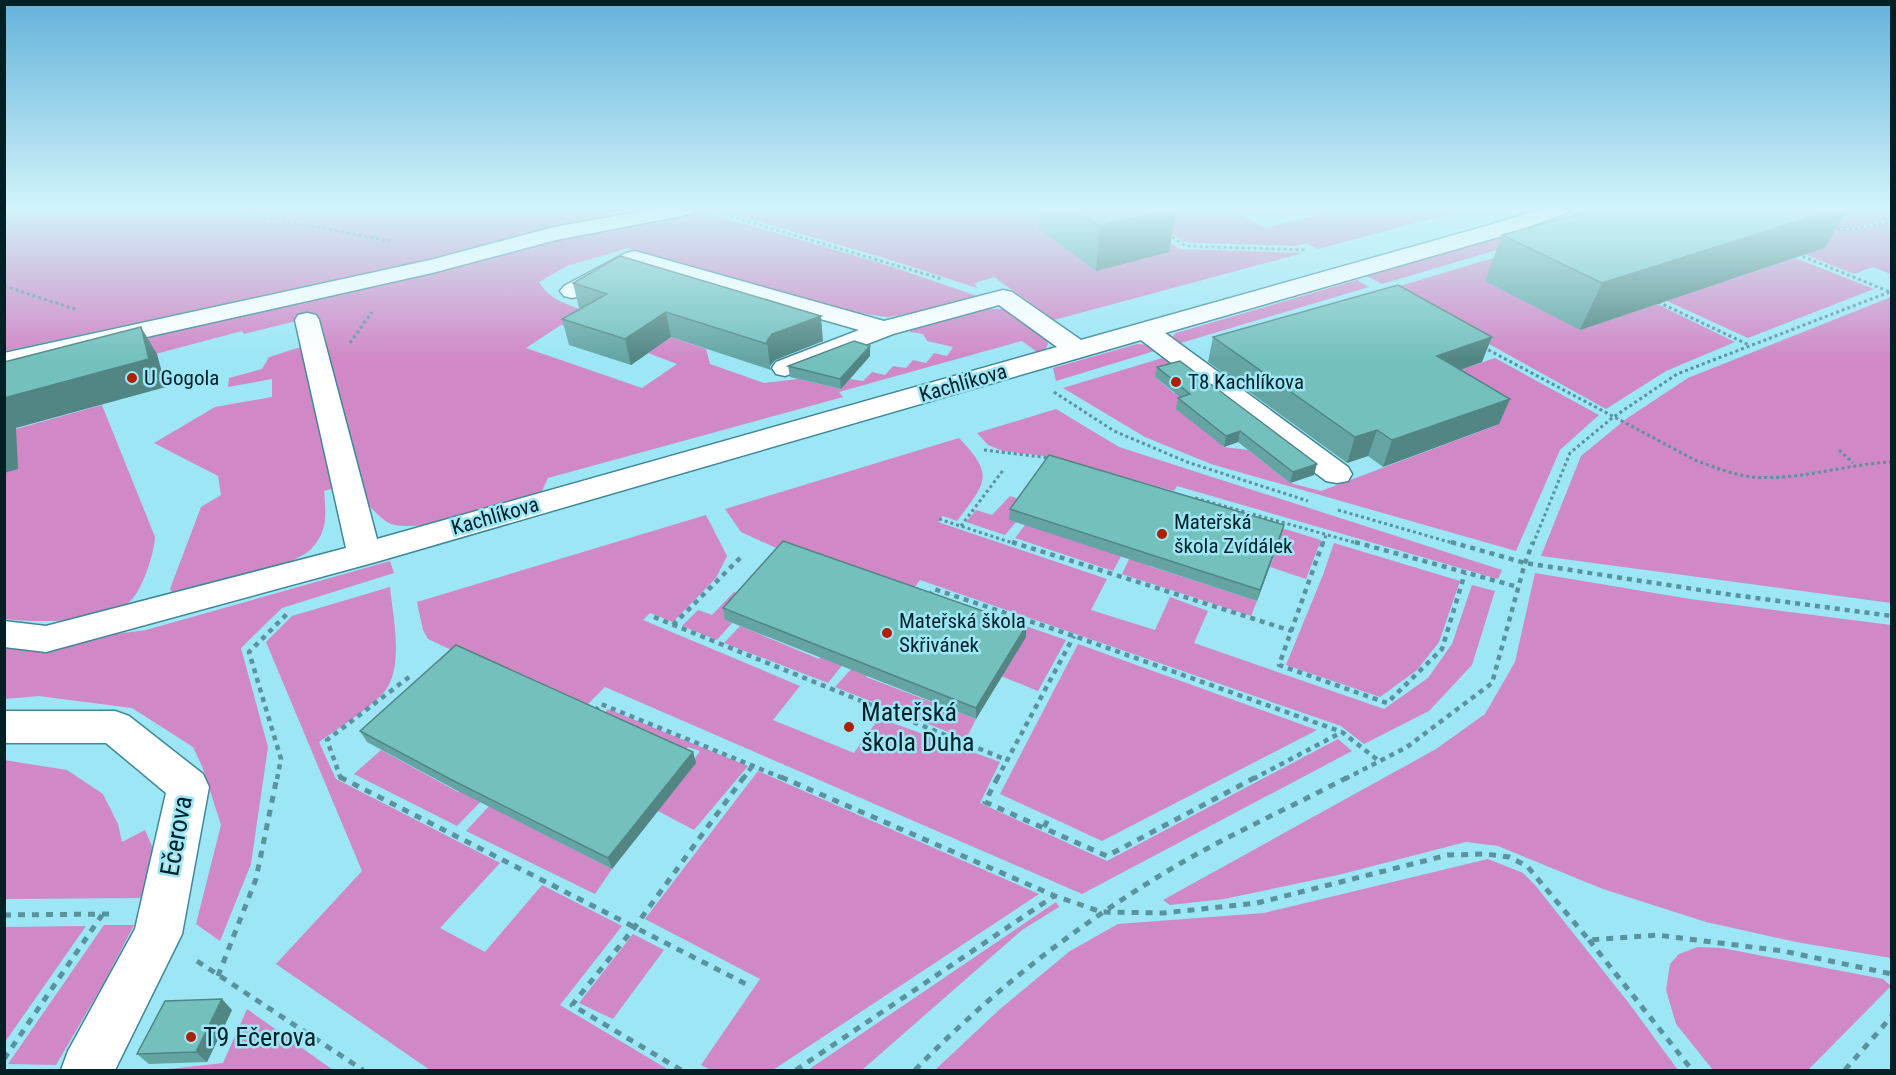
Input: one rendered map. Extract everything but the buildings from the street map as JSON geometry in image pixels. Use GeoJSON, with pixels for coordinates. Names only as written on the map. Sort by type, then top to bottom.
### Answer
{"type":"FeatureCollection","features":[{"type":"Feature","properties":{"kind":"street"},"geometry":{"type":"LineString","coordinates":[[4,361],[458,259]]}},
{"type":"Feature","properties":{"kind":"street"},"geometry":{"type":"LineString","coordinates":[[572,291],[632,259]]}},
{"type":"Feature","properties":{"kind":"street"},"geometry":{"type":"LineString","coordinates":[[638,259],[884,329]]}},
{"type":"Feature","properties":{"kind":"street","name":"Kachlíkova"},"geometry":{"type":"LineString","coordinates":[[4,634],[46,639],[364,554],[1396,259]]}},
{"type":"Feature","properties":{"kind":"street"},"geometry":{"type":"LineString","coordinates":[[785,368],[884,329],[1003,297],[1078,351]]}},
{"type":"Feature","properties":{"kind":"street"},"geometry":{"type":"LineString","coordinates":[[307,320],[364,554]]}},
{"type":"Feature","properties":{"kind":"street"},"geometry":{"type":"LineString","coordinates":[[1146,331],[1337,474]]}},
{"type":"Feature","properties":{"kind":"street","name":"Ečerova"},"geometry":{"type":"LineString","coordinates":[[4,728],[115,727],[188,787],[158,934],[87,1071]]}},
{"type":"Feature","properties":{"kind":"path"},"geometry":{"type":"LineString","coordinates":[[875,259],[1003,297]]}},
{"type":"Feature","properties":{"kind":"path"},"geometry":{"type":"LineString","coordinates":[[1810,259],[1891,292]]}},
{"type":"Feature","properties":{"kind":"path"},"geometry":{"type":"LineString","coordinates":[[4,286],[82,311]]}},
{"type":"Feature","properties":{"kind":"path"},"geometry":{"type":"LineString","coordinates":[[915,1071],[962,1022],[1047,951],[1102,912],[1183,862],[1407,747],[1492,683],[1525,563],[1570,453],[1612,418],[1677,374],[1891,292]]}},
{"type":"Feature","properties":{"kind":"path"},"geometry":{"type":"LineString","coordinates":[[1654,300],[1749,345]]}},
{"type":"Feature","properties":{"kind":"path"},"geometry":{"type":"LineString","coordinates":[[322,383],[372,311]]}},
{"type":"Feature","properties":{"kind":"path"},"geometry":{"type":"LineString","coordinates":[[1475,343],[1612,418],[1695,460],[1730,473],[1761,477],[1805,473],[1854,463],[1891,463]]}},
{"type":"Feature","properties":{"kind":"path"},"geometry":{"type":"LineString","coordinates":[[1047,388],[1114,431],[1187,462],[1319,504]]}},
{"type":"Feature","properties":{"kind":"path"},"geometry":{"type":"LineString","coordinates":[[984,450],[1050,458]]}},
{"type":"Feature","properties":{"kind":"path"},"geometry":{"type":"LineString","coordinates":[[1839,450],[1854,463]]}},
{"type":"Feature","properties":{"kind":"path"},"geometry":{"type":"LineString","coordinates":[[961,526],[1004,469]]}},
{"type":"Feature","properties":{"kind":"path"},"geometry":{"type":"LineString","coordinates":[[1184,495],[1518,587]]}},
{"type":"Feature","properties":{"kind":"path"},"geometry":{"type":"LineString","coordinates":[[1331,507],[1525,563],[1726,594],[1892,616]]}},
{"type":"Feature","properties":{"kind":"path"},"geometry":{"type":"LineString","coordinates":[[939,519],[1292,631]]}},
{"type":"Feature","properties":{"kind":"path"},"geometry":{"type":"LineString","coordinates":[[1326,535],[1279,665],[1387,703],[1442,649],[1465,573]]}},
{"type":"Feature","properties":{"kind":"path"},"geometry":{"type":"LineString","coordinates":[[673,625],[741,557]]}},
{"type":"Feature","properties":{"kind":"path"},"geometry":{"type":"LineString","coordinates":[[924,603],[934,589],[1074,636],[1342,732],[1379,761]]}},
{"type":"Feature","properties":{"kind":"path"},"geometry":{"type":"LineString","coordinates":[[218,976],[256,879],[281,759],[249,652],[287,614],[298,610]]}},
{"type":"Feature","properties":{"kind":"path"},"geometry":{"type":"LineString","coordinates":[[654,617],[1007,760]]}},
{"type":"Feature","properties":{"kind":"path"},"geometry":{"type":"LineString","coordinates":[[1074,636],[986,802],[1107,856],[1342,732]]}},
{"type":"Feature","properties":{"kind":"path"},"geometry":{"type":"LineString","coordinates":[[413,674],[327,740],[340,779],[748,985]]}},
{"type":"Feature","properties":{"kind":"path"},"geometry":{"type":"LineString","coordinates":[[591,716],[601,704],[753,765],[1055,896],[1102,912],[1163,913],[1257,903],[1448,855],[1485,854],[1509,857],[1527,866],[1589,940],[1692,1071]]}},
{"type":"Feature","properties":{"kind":"path"},"geometry":{"type":"LineString","coordinates":[[681,1071],[572,1005],[634,928],[753,765]]}},
{"type":"Feature","properties":{"kind":"path"},"geometry":{"type":"LineString","coordinates":[[1044,827],[1049,818]]}},
{"type":"Feature","properties":{"kind":"path"},"geometry":{"type":"LineString","coordinates":[[796,1071],[1055,896]]}},
{"type":"Feature","properties":{"kind":"path"},"geometry":{"type":"LineString","coordinates":[[4,1059],[103,914]]}},
{"type":"Feature","properties":{"kind":"path"},"geometry":{"type":"LineString","coordinates":[[1589,940],[1657,935],[1783,951],[1892,974]]}},
{"type":"Feature","properties":{"kind":"path"},"geometry":{"type":"LineString","coordinates":[[1845,1071],[1892,1016]]}},
{"type":"Feature","properties":{"kind":"shaded area"},"geometry":{"type":"Polygon","coordinates":[[[5,259],[434,259],[5,351],[5,259]]]}},
{"type":"Feature","properties":{"kind":"shaded area"},"geometry":{"type":"Polygon","coordinates":[[[469,259],[590,259],[567,266],[539,282],[545,290],[561,302],[612,318],[588,334],[561,325],[526,348],[642,388],[677,364],[648,353],[671,337],[706,349],[710,364],[764,383],[798,379],[841,389],[850,379],[863,381],[872,372],[885,375],[893,366],[906,368],[913,360],[926,363],[934,353],[947,356],[953,347],[927,341],[923,334],[910,332],[911,330],[983,309],[1005,309],[1046,335],[1048,344],[1045,350],[1037,352],[1022,341],[839,392],[843,397],[548,478],[541,493],[488,510],[448,521],[411,526],[387,522],[369,506],[312,317],[244,334],[242,331],[5,394],[5,368],[469,259]]]}},
{"type":"Feature","properties":{"kind":"shaded area"},"geometry":{"type":"Polygon","coordinates":[[[667,259],[867,259],[977,296],[974,299],[939,309],[887,317],[852,312],[667,259]]]}},
{"type":"Feature","properties":{"kind":"shaded area"},"geometry":{"type":"Polygon","coordinates":[[[889,259],[1280,259],[1054,320],[994,277],[975,283],[977,288],[889,259]]]}},
{"type":"Feature","properties":{"kind":"shaded area"},"geometry":{"type":"Polygon","coordinates":[[[1425,259],[1466,259],[1382,284],[1367,276],[1425,259]]]}},
{"type":"Feature","properties":{"kind":"shaded area"},"geometry":{"type":"Polygon","coordinates":[[[1489,259],[1540,259],[1580,330],[1657,304],[1735,342],[1666,371],[1606,409],[1390,289],[1489,259]]]}},
{"type":"Feature","properties":{"kind":"shaded area"},"geometry":{"type":"Polygon","coordinates":[[[1575,259],[1681,259],[1730,280],[1792,259],[1798,259],[1874,289],[1748,338],[1575,259]]]}},
{"type":"Feature","properties":{"kind":"shaded area"},"geometry":{"type":"Polygon","coordinates":[[[1817,259],[1891,259],[1891,274],[1873,267],[1854,274],[1817,259]]]}},
{"type":"Feature","properties":{"kind":"shaded area"},"geometry":{"type":"Polygon","coordinates":[[[1357,280],[1369,287],[1174,345],[1170,339],[1176,333],[1357,280]]]}},
{"type":"Feature","properties":{"kind":"shaded area"},"geometry":{"type":"Polygon","coordinates":[[[1891,297],[1891,603],[1541,556],[1581,456],[1626,419],[1688,378],[1891,297]]]}},
{"type":"Feature","properties":{"kind":"shaded area"},"geometry":{"type":"Polygon","coordinates":[[[1137,344],[1151,345],[1161,349],[1056,381],[1053,368],[1137,344]]]}},
{"type":"Feature","properties":{"kind":"shaded area"},"geometry":{"type":"Polygon","coordinates":[[[304,346],[342,486],[324,491],[325,514],[321,535],[312,548],[288,562],[248,576],[175,596],[170,589],[201,507],[221,495],[218,476],[154,443],[215,407],[272,397],[272,379],[228,387],[229,378],[262,369],[269,357],[304,346]]]}},
{"type":"Feature","properties":{"kind":"shaded area"},"geometry":{"type":"Polygon","coordinates":[[[1169,356],[1186,368],[1156,378],[1174,393],[1196,386],[1223,447],[1248,450],[1290,483],[1321,491],[1497,425],[1428,381],[1495,358],[1599,415],[1560,450],[1516,551],[1211,464],[1145,437],[1063,388],[1169,356]]]}},
{"type":"Feature","properties":{"kind":"shaded area"},"geometry":{"type":"Polygon","coordinates":[[[102,405],[155,537],[150,563],[138,591],[127,604],[100,615],[50,621],[5,619],[5,432],[102,405]]]}},
{"type":"Feature","properties":{"kind":"shaded area"},"geometry":{"type":"Polygon","coordinates":[[[1056,409],[1119,447],[1502,570],[1498,579],[1177,486],[1174,491],[1053,457],[1003,451],[988,445],[977,433],[1056,409]]]}},
{"type":"Feature","properties":{"kind":"shaded area"},"geometry":{"type":"Polygon","coordinates":[[[959,438],[971,451],[982,471],[980,488],[957,521],[943,516],[938,522],[1107,579],[1091,610],[1155,630],[1170,597],[1208,611],[1194,643],[1384,709],[1428,678],[1452,644],[1472,585],[1495,591],[1472,665],[1429,711],[1364,744],[1341,726],[920,580],[908,596],[785,552],[741,532],[725,509],[959,438]]]}},
{"type":"Feature","properties":{"kind":"shaded area"},"geometry":{"type":"Polygon","coordinates":[[[1010,496],[1022,500],[1010,520],[1016,522],[1005,535],[966,522],[976,510],[992,515],[1010,496]]]}},
{"type":"Feature","properties":{"kind":"shaded area"},"geometry":{"type":"Polygon","coordinates":[[[1189,500],[1321,540],[1306,579],[1270,567],[1281,537],[1189,500]]]}},
{"type":"Feature","properties":{"kind":"shaded area"},"geometry":{"type":"Polygon","coordinates":[[[706,515],[727,556],[716,578],[673,622],[650,613],[643,620],[800,686],[773,720],[854,753],[879,718],[1000,762],[980,803],[1107,861],[1338,739],[1352,751],[1082,894],[605,687],[581,711],[428,639],[423,630],[417,602],[706,515]]]}},
{"type":"Feature","properties":{"kind":"shaded area"},"geometry":{"type":"Polygon","coordinates":[[[1025,525],[1126,547],[1113,571],[1015,538],[1025,525]]]}},
{"type":"Feature","properties":{"kind":"shaded area"},"geometry":{"type":"Polygon","coordinates":[[[1334,543],[1460,581],[1439,642],[1417,670],[1380,697],[1286,665],[1334,543]]]}},
{"type":"Feature","properties":{"kind":"shaded area"},"geometry":{"type":"Polygon","coordinates":[[[1134,549],[1154,556],[1149,566],[1257,601],[1251,616],[1122,574],[1134,549]]]}},
{"type":"Feature","properties":{"kind":"shaded area"},"geometry":{"type":"Polygon","coordinates":[[[390,561],[394,573],[282,608],[241,648],[268,747],[251,864],[220,941],[196,924],[221,825],[202,766],[193,747],[132,708],[39,696],[5,699],[4,641],[40,644],[146,630],[390,561]]]}},
{"type":"Feature","properties":{"kind":"shaded area"},"geometry":{"type":"Polygon","coordinates":[[[1535,573],[1690,599],[1891,625],[1891,958],[1796,942],[1706,922],[1603,889],[1498,846],[1466,842],[1338,875],[1224,899],[1170,905],[1163,900],[1436,749],[1485,714],[1515,662],[1535,573]]]}},
{"type":"Feature","properties":{"kind":"shaded area"},"geometry":{"type":"Polygon","coordinates":[[[390,587],[396,641],[391,681],[372,704],[319,742],[336,779],[500,863],[440,928],[485,952],[542,885],[622,926],[560,1005],[669,1070],[430,1070],[276,964],[362,871],[266,642],[292,616],[390,587]]]}},
{"type":"Feature","properties":{"kind":"shaded area"},"geometry":{"type":"Polygon","coordinates":[[[734,592],[744,596],[725,620],[732,623],[717,640],[682,626],[698,610],[712,615],[734,592]]]}},
{"type":"Feature","properties":{"kind":"shaded area"},"geometry":{"type":"Polygon","coordinates":[[[933,594],[1066,640],[1038,691],[1001,676],[933,594]]]}},
{"type":"Feature","properties":{"kind":"shaded area"},"geometry":{"type":"Polygon","coordinates":[[[740,626],[819,659],[830,646],[851,654],[828,683],[724,643],[740,626]]]}},
{"type":"Feature","properties":{"kind":"shaded area"},"geometry":{"type":"Polygon","coordinates":[[[1078,644],[1317,730],[1102,841],[1000,794],[1078,644]]]}},
{"type":"Feature","properties":{"kind":"shaded area"},"geometry":{"type":"Polygon","coordinates":[[[875,663],[866,677],[976,719],[966,739],[835,687],[854,666],[875,663]]]}},
{"type":"Feature","properties":{"kind":"shaded area"},"geometry":{"type":"Polygon","coordinates":[[[608,709],[748,766],[694,830],[658,811],[700,751],[688,747],[680,756],[599,719],[608,709]]]}},
{"type":"Feature","properties":{"kind":"shaded area"},"geometry":{"type":"Polygon","coordinates":[[[381,750],[458,792],[475,775],[496,786],[457,826],[354,774],[381,750]]]}},
{"type":"Feature","properties":{"kind":"shaded area"},"geometry":{"type":"Polygon","coordinates":[[[4,760],[67,770],[103,794],[118,824],[122,842],[145,830],[155,853],[146,898],[5,899],[4,760]]]}},
{"type":"Feature","properties":{"kind":"shaded area"},"geometry":{"type":"Polygon","coordinates":[[[758,771],[1039,894],[773,1070],[711,1070],[701,1065],[760,979],[645,919],[758,771]]]}},
{"type":"Feature","properties":{"kind":"shaded area"},"geometry":{"type":"Polygon","coordinates":[[[504,790],[504,814],[612,869],[595,894],[466,831],[504,790]]]}},
{"type":"Feature","properties":{"kind":"shaded area"},"geometry":{"type":"Polygon","coordinates":[[[1488,859],[1523,873],[1535,885],[1628,1002],[1678,1070],[935,1070],[1000,1009],[1070,951],[1118,924],[1264,913],[1488,859]]]}},
{"type":"Feature","properties":{"kind":"shaded area"},"geometry":{"type":"Polygon","coordinates":[[[1056,902],[1059,907],[1022,930],[862,1070],[808,1070],[1056,902]]]}},
{"type":"Feature","properties":{"kind":"shaded area"},"geometry":{"type":"Polygon","coordinates":[[[104,925],[134,925],[105,981],[56,1065],[8,1064],[104,925]]]}},
{"type":"Feature","properties":{"kind":"shaded area"},"geometry":{"type":"Polygon","coordinates":[[[86,926],[5,1042],[5,927],[86,926]]]}},
{"type":"Feature","properties":{"kind":"shaded area"},"geometry":{"type":"Polygon","coordinates":[[[633,934],[664,950],[613,1019],[579,1003],[633,934]]]}},
{"type":"Feature","properties":{"kind":"shaded area"},"geometry":{"type":"Polygon","coordinates":[[[1698,947],[1722,948],[1883,979],[1891,986],[1808,1070],[1713,1070],[1676,1024],[1666,990],[1670,964],[1679,954],[1698,947]]]}},
{"type":"Feature","properties":{"kind":"shaded area"},"geometry":{"type":"Polygon","coordinates":[[[247,1009],[333,1070],[160,1070],[223,1063],[247,1009]]]}},
{"type":"Feature","properties":{"kind":"place","name":"U Gogola"},"geometry":{"type":"Point","coordinates":[132,378]}},
{"type":"Feature","properties":{"kind":"place","name":"T8 Kachlíkova"},"geometry":{"type":"Point","coordinates":[1176,382]}},
{"type":"Feature","properties":{"kind":"place","name":"Mateřská škola Zvídálek"},"geometry":{"type":"Point","coordinates":[1162,534]}},
{"type":"Feature","properties":{"kind":"place","name":"Mateřská škola Skřivánek"},"geometry":{"type":"Point","coordinates":[887,633]}},
{"type":"Feature","properties":{"kind":"place","name":"Mateřská škola Duha"},"geometry":{"type":"Point","coordinates":[849,727]}},
{"type":"Feature","properties":{"kind":"place","name":"T9 Ečerova"},"geometry":{"type":"Point","coordinates":[191,1037]}}]}
